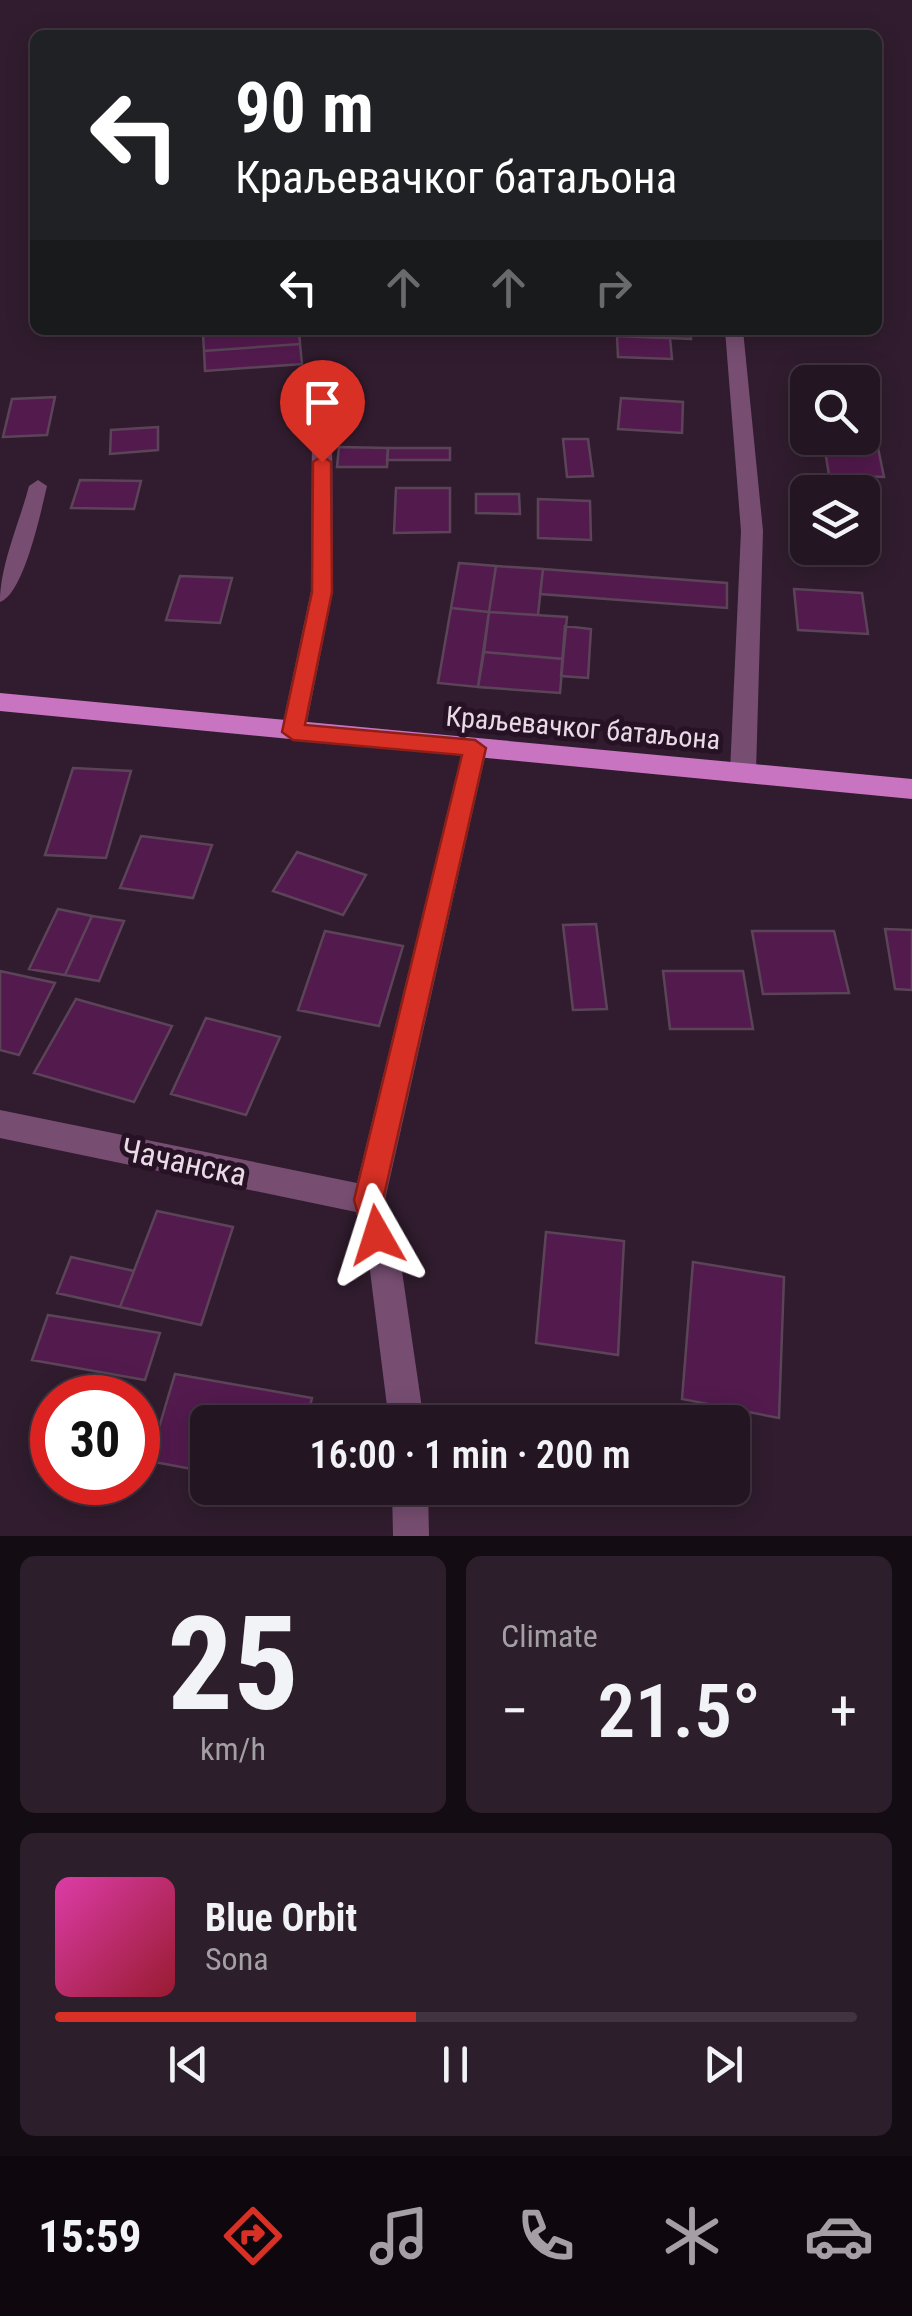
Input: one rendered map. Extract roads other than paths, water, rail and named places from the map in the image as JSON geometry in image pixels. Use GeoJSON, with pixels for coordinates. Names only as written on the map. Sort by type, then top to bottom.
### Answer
{"type":"FeatureCollection","features":[{"type":"Feature","properties":{"kind":"main road","name":"Краљевачког батаљона"},"geometry":{"type":"LineString","coordinates":[[0,702],[912,789]]}},
{"type":"Feature","properties":{"kind":"street","name":"Краљевачког батаљона"},"geometry":{"type":"LineString","coordinates":[[734,335],[752,530],[743,772]]}},
{"type":"Feature","properties":{"kind":"street"},"geometry":{"type":"LineString","coordinates":[[293,732],[322,592],[322,429],[310,372]]}},
{"type":"Feature","properties":{"kind":"street"},"geometry":{"type":"LineString","coordinates":[[404,1405],[386,1271],[369,1200],[475,748]]}},
{"type":"Feature","properties":{"kind":"street","name":"Чачанска"},"geometry":{"type":"LineString","coordinates":[[0,1124],[369,1200]]}},
{"type":"Feature","properties":{"kind":"street"},"geometry":{"type":"LineString","coordinates":[[410,1505],[411,1536]]}},
{"type":"Feature","properties":{"kind":"lane"},"geometry":{"type":"LineString","coordinates":[[0,595],[24,542],[38,486]]}}]}
